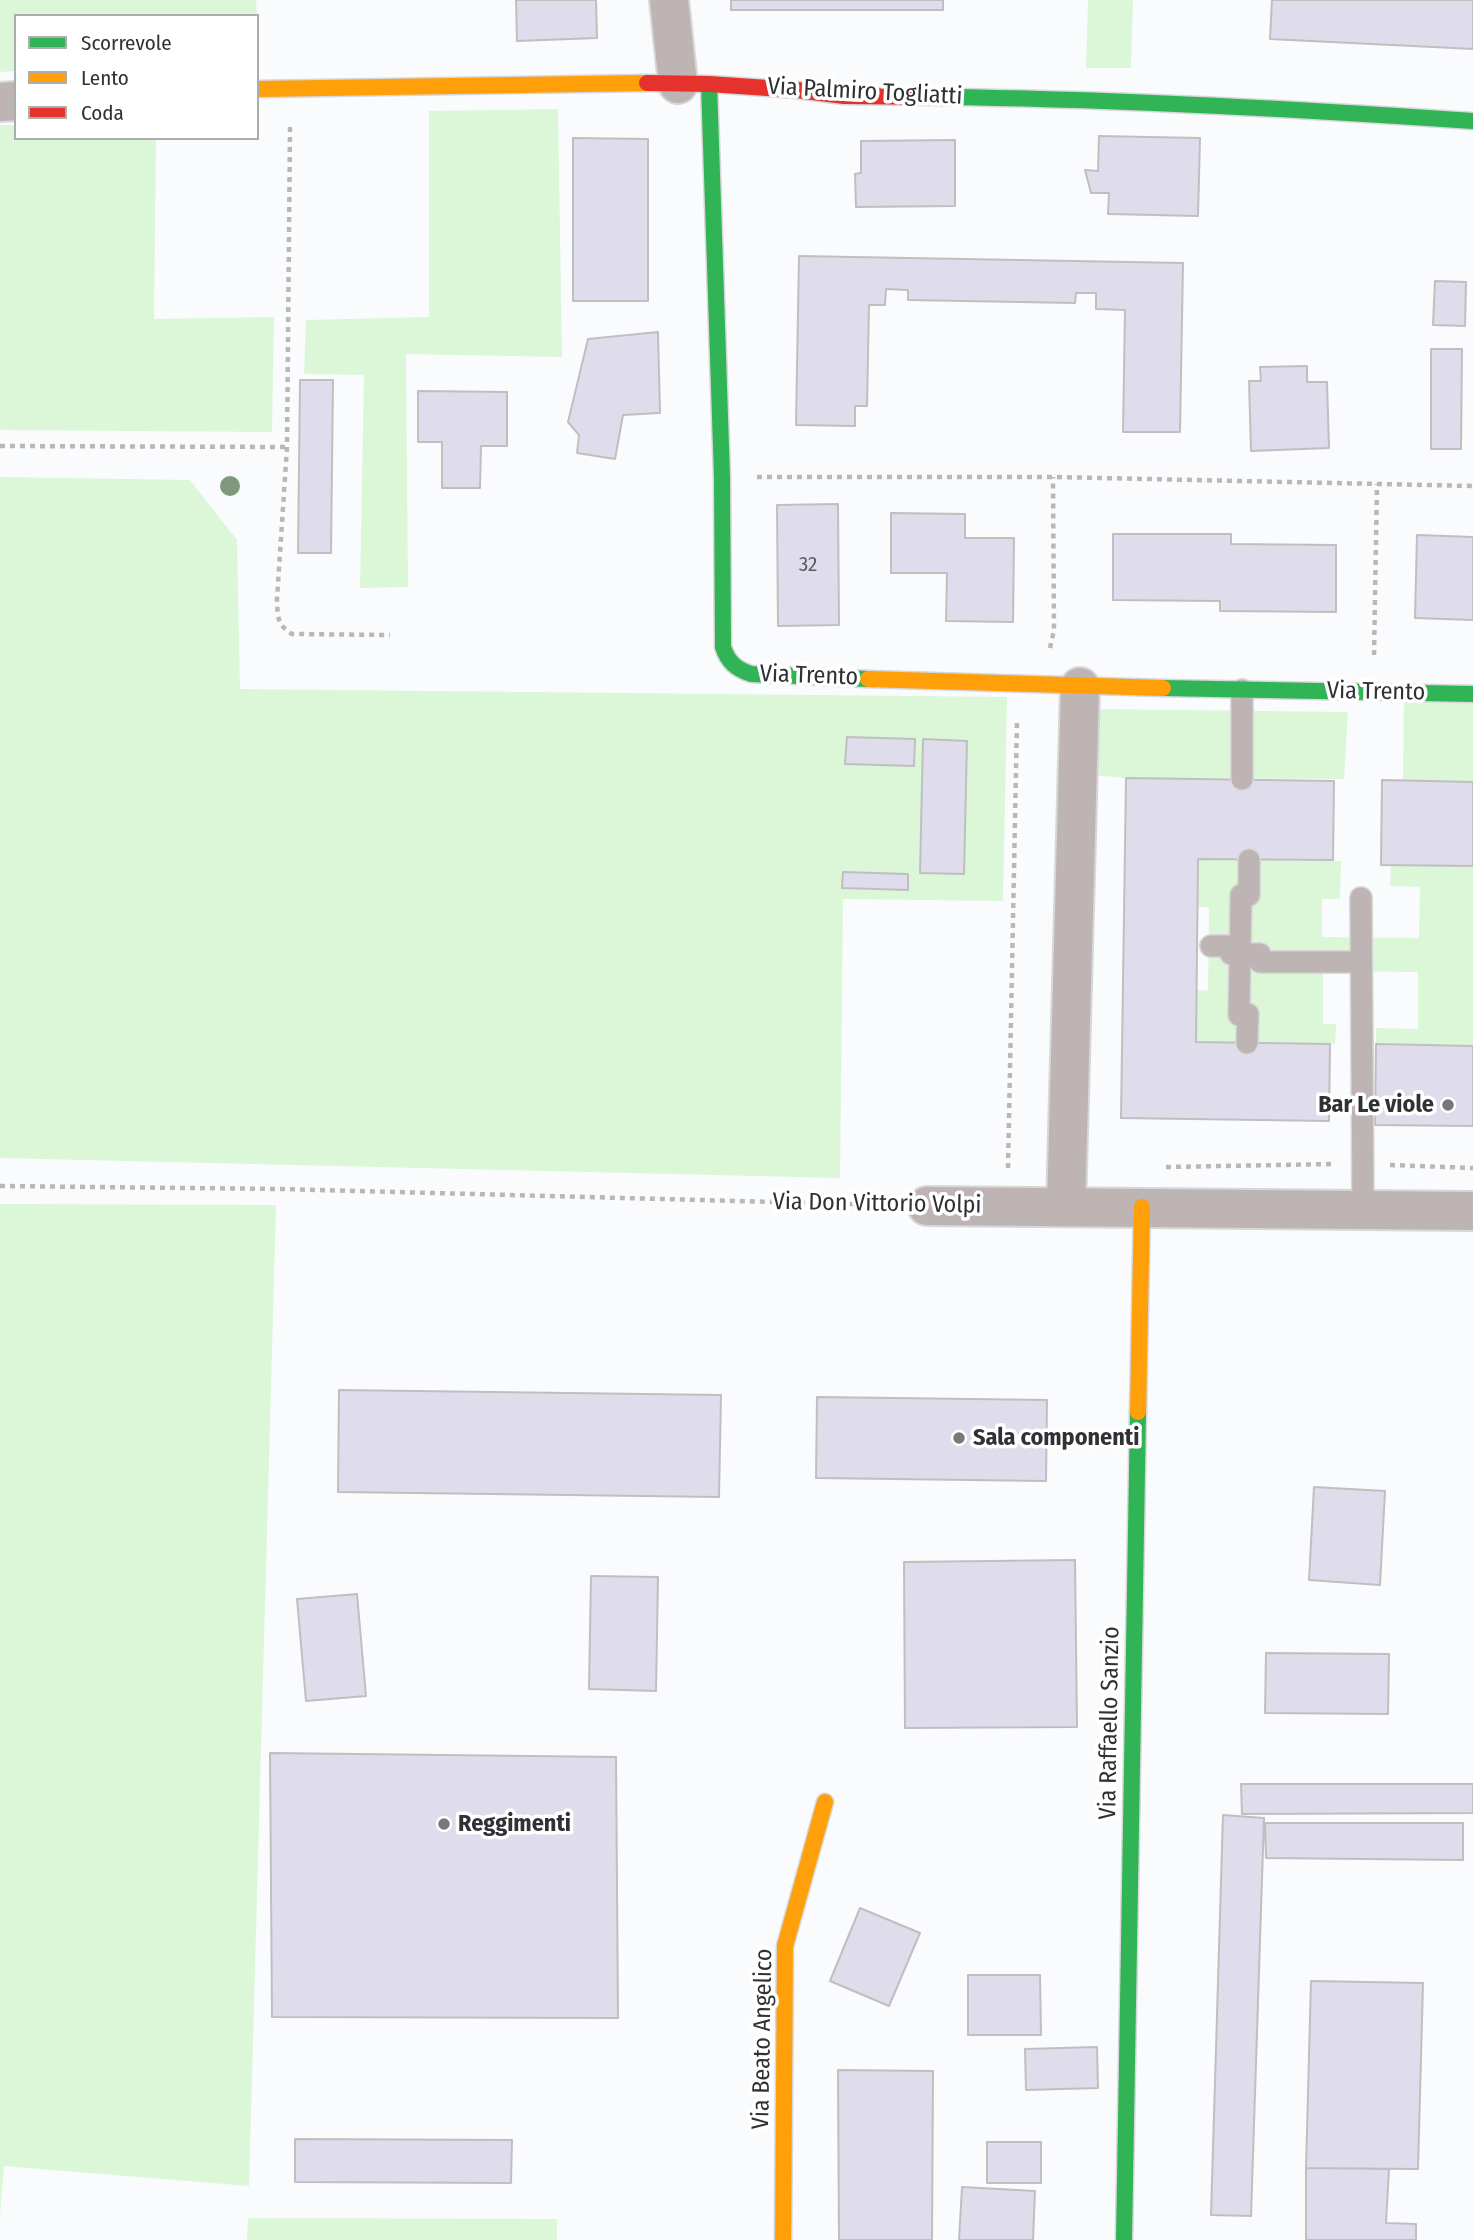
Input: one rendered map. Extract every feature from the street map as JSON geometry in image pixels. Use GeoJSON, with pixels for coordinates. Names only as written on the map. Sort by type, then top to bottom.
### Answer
{"type":"FeatureCollection","features":[{"type":"Feature","properties":{"kind":"street","name":"Via Trento"},"geometry":{"type":"LineString","coordinates":[[669,0],[693,84],[722,477],[722,640],[727,661],[737,670],[751,674],[1061,686],[1473,694]]}},
{"type":"Feature","properties":{"kind":"street","name":"Via Palmiro Togliatti"},"geometry":{"type":"LineString","coordinates":[[259,89],[693,84],[797,90],[844,96],[1044,98],[1274,107],[1473,121]]}},
{"type":"Feature","properties":{"kind":"street"},"geometry":{"type":"LineString","coordinates":[[1061,686],[1066,1207]]}},
{"type":"Feature","properties":{"kind":"street","name":"Via Don Vittorio Volpi"},"geometry":{"type":"LineString","coordinates":[[927,1206],[1473,1211]]}},
{"type":"Feature","properties":{"kind":"street","name":"Via Raffaello Sanzio"},"geometry":{"type":"LineString","coordinates":[[1124,2240],[1142,1207]]}},
{"type":"Feature","properties":{"kind":"street","name":"Via Beato Angelico"},"geometry":{"type":"LineString","coordinates":[[783,2240],[785,1946],[825,1802]]}},
{"type":"Feature","properties":{"kind":"lane"},"geometry":{"type":"LineString","coordinates":[[1242,690],[1242,779]]}},
{"type":"Feature","properties":{"kind":"lane"},"geometry":{"type":"LineString","coordinates":[[1247,1043],[1248,1014],[1239,1014],[1241,895],[1249,895],[1249,860]]}},
{"type":"Feature","properties":{"kind":"lane"},"geometry":{"type":"LineString","coordinates":[[1361,898],[1363,1210]]}},
{"type":"Feature","properties":{"kind":"lane"},"geometry":{"type":"LineString","coordinates":[[1211,946],[1231,946],[1231,954],[1260,954],[1260,962],[1361,962]]}},
{"type":"Feature","properties":{"kind":"path"},"geometry":{"type":"LineString","coordinates":[[291,87],[287,447],[278,619],[282,628],[292,634],[390,635]]}},
{"type":"Feature","properties":{"kind":"path"},"geometry":{"type":"LineString","coordinates":[[0,446],[287,447]]}},
{"type":"Feature","properties":{"kind":"path"},"geometry":{"type":"LineString","coordinates":[[722,477],[1053,477],[1473,486]]}},
{"type":"Feature","properties":{"kind":"path"},"geometry":{"type":"LineString","coordinates":[[1053,477],[1054,630],[1061,686],[1042,697],[1018,702],[1008,1168],[1067,1168]]}},
{"type":"Feature","properties":{"kind":"path"},"geometry":{"type":"LineString","coordinates":[[1373,692],[1377,484]]}},
{"type":"Feature","properties":{"kind":"path"},"geometry":{"type":"LineString","coordinates":[[1161,1167],[1361,1164],[1473,1168]]}},
{"type":"Feature","properties":{"kind":"path","name":"Via Don Vittorio Volpi"},"geometry":{"type":"LineString","coordinates":[[0,1186],[281,1189],[927,1206]]}},
{"type":"Feature","properties":{"kind":"green space"},"geometry":{"type":"Polygon","coordinates":[[[0,0],[256,0],[257,14],[14,14],[14,71],[0,72],[0,0]]]}},
{"type":"Feature","properties":{"kind":"green space"},"geometry":{"type":"Polygon","coordinates":[[[1088,0],[1133,0],[1131,68],[1086,68],[1088,0]]]}},
{"type":"Feature","properties":{"kind":"green space"},"geometry":{"type":"Polygon","coordinates":[[[558,109],[562,357],[406,354],[408,587],[360,588],[364,375],[304,374],[306,320],[429,317],[429,111],[558,109]]]}},
{"type":"Feature","properties":{"kind":"green space"},"geometry":{"type":"Polygon","coordinates":[[[0,125],[14,125],[14,140],[156,140],[154,319],[274,317],[272,432],[0,430],[0,125]]]}},
{"type":"Feature","properties":{"kind":"green space"},"geometry":{"type":"Polygon","coordinates":[[[0,477],[190,480],[237,540],[240,689],[1007,697],[1003,901],[843,899],[840,1178],[0,1158],[0,477]]]}},
{"type":"Feature","properties":{"kind":"green space"},"geometry":{"type":"Polygon","coordinates":[[[1404,693],[1473,694],[1473,781],[1403,781],[1404,693]]]}},
{"type":"Feature","properties":{"kind":"green space"},"geometry":{"type":"Polygon","coordinates":[[[1092,709],[1348,712],[1344,779],[1126,778],[1091,775],[1092,709]]]}},
{"type":"Feature","properties":{"kind":"green space"},"geometry":{"type":"Polygon","coordinates":[[[1198,859],[1341,861],[1340,899],[1322,899],[1322,937],[1419,938],[1420,887],[1390,886],[1391,865],[1473,866],[1473,1046],[1376,1044],[1376,1028],[1418,1029],[1418,972],[1323,971],[1323,1024],[1336,1024],[1335,1044],[1196,1042],[1197,991],[1208,990],[1209,907],[1198,907],[1198,859]]]}},
{"type":"Feature","properties":{"kind":"green space"},"geometry":{"type":"Polygon","coordinates":[[[0,1204],[276,1205],[249,2186],[4,2166],[0,2216],[0,1204]]]}},
{"type":"Feature","properties":{"kind":"green space"},"geometry":{"type":"Polygon","coordinates":[[[248,2218],[557,2219],[557,2240],[247,2240],[248,2218]]]}},
{"type":"Feature","properties":{"kind":"building"},"geometry":{"type":"Polygon","coordinates":[[[516,0],[596,0],[597,38],[517,41],[516,0]]]}},
{"type":"Feature","properties":{"kind":"building"},"geometry":{"type":"Polygon","coordinates":[[[731,0],[943,0],[943,10],[731,10],[731,0]]]}},
{"type":"Feature","properties":{"kind":"building"},"geometry":{"type":"Polygon","coordinates":[[[1272,0],[1473,0],[1473,49],[1270,39],[1272,0]]]}},
{"type":"Feature","properties":{"kind":"building"},"geometry":{"type":"Polygon","coordinates":[[[1099,136],[1200,138],[1198,216],[1108,214],[1109,193],[1091,193],[1085,170],[1098,171],[1099,136]]]}},
{"type":"Feature","properties":{"kind":"building"},"geometry":{"type":"Polygon","coordinates":[[[573,138],[648,139],[648,301],[573,301],[573,138]]]}},
{"type":"Feature","properties":{"kind":"building"},"geometry":{"type":"Polygon","coordinates":[[[955,140],[955,206],[856,207],[855,174],[861,173],[861,141],[955,140]]]}},
{"type":"Feature","properties":{"kind":"building"},"geometry":{"type":"Polygon","coordinates":[[[799,256],[1183,263],[1180,432],[1123,432],[1125,310],[1096,309],[1096,293],[1076,293],[1075,303],[908,300],[908,290],[886,289],[885,305],[869,305],[867,406],[855,406],[855,426],[796,425],[799,256]]]}},
{"type":"Feature","properties":{"kind":"building"},"geometry":{"type":"Polygon","coordinates":[[[1435,281],[1466,282],[1465,326],[1433,325],[1435,281]]]}},
{"type":"Feature","properties":{"kind":"building"},"geometry":{"type":"Polygon","coordinates":[[[658,332],[660,413],[623,415],[615,459],[577,453],[579,435],[568,422],[588,339],[658,332]]]}},
{"type":"Feature","properties":{"kind":"building"},"geometry":{"type":"Polygon","coordinates":[[[1431,349],[1462,349],[1461,449],[1431,449],[1431,349]]]}},
{"type":"Feature","properties":{"kind":"building"},"geometry":{"type":"Polygon","coordinates":[[[1307,366],[1307,382],[1327,382],[1329,448],[1251,451],[1249,381],[1261,381],[1260,367],[1307,366]]]}},
{"type":"Feature","properties":{"kind":"building"},"geometry":{"type":"Polygon","coordinates":[[[300,380],[333,380],[331,553],[298,553],[300,380]]]}},
{"type":"Feature","properties":{"kind":"building"},"geometry":{"type":"Polygon","coordinates":[[[418,391],[507,392],[507,446],[481,446],[480,488],[442,488],[442,442],[418,442],[418,391]]]}},
{"type":"Feature","properties":{"kind":"building"},"geometry":{"type":"Polygon","coordinates":[[[838,504],[839,625],[778,626],[777,505],[838,504]]]}},
{"type":"Feature","properties":{"kind":"building"},"geometry":{"type":"Polygon","coordinates":[[[891,513],[965,514],[965,538],[1014,538],[1013,622],[946,621],[947,573],[891,573],[891,513]]]}},
{"type":"Feature","properties":{"kind":"building"},"geometry":{"type":"Polygon","coordinates":[[[1113,534],[1231,534],[1231,544],[1336,545],[1336,612],[1220,611],[1220,601],[1113,600],[1113,534]]]}},
{"type":"Feature","properties":{"kind":"building"},"geometry":{"type":"Polygon","coordinates":[[[1417,535],[1473,537],[1473,620],[1415,618],[1417,535]]]}},
{"type":"Feature","properties":{"kind":"building"},"geometry":{"type":"Polygon","coordinates":[[[847,737],[915,739],[914,766],[845,764],[847,737]]]}},
{"type":"Feature","properties":{"kind":"building"},"geometry":{"type":"Polygon","coordinates":[[[923,739],[967,741],[964,874],[920,873],[923,739]]]}},
{"type":"Feature","properties":{"kind":"building"},"geometry":{"type":"Polygon","coordinates":[[[1126,778],[1334,781],[1333,860],[1198,859],[1196,1042],[1330,1044],[1329,1121],[1121,1118],[1126,778]]]}},
{"type":"Feature","properties":{"kind":"building"},"geometry":{"type":"Polygon","coordinates":[[[1382,780],[1473,782],[1473,866],[1381,865],[1382,780]]]}},
{"type":"Feature","properties":{"kind":"building"},"geometry":{"type":"Polygon","coordinates":[[[843,872],[908,874],[908,890],[842,888],[843,872]]]}},
{"type":"Feature","properties":{"kind":"building"},"geometry":{"type":"Polygon","coordinates":[[[1376,1044],[1473,1046],[1473,1126],[1375,1125],[1376,1044]]]}},
{"type":"Feature","properties":{"kind":"building"},"geometry":{"type":"Polygon","coordinates":[[[339,1390],[721,1395],[719,1497],[338,1492],[339,1390]]]}},
{"type":"Feature","properties":{"kind":"building"},"geometry":{"type":"Polygon","coordinates":[[[817,1397],[1047,1400],[1046,1481],[816,1478],[817,1397]]]}},
{"type":"Feature","properties":{"kind":"building"},"geometry":{"type":"Polygon","coordinates":[[[1314,1487],[1385,1491],[1380,1585],[1309,1580],[1314,1487]]]}},
{"type":"Feature","properties":{"kind":"building"},"geometry":{"type":"Polygon","coordinates":[[[1075,1560],[1077,1727],[905,1728],[904,1562],[1075,1560]]]}},
{"type":"Feature","properties":{"kind":"building"},"geometry":{"type":"Polygon","coordinates":[[[591,1576],[658,1577],[656,1691],[589,1689],[591,1576]]]}},
{"type":"Feature","properties":{"kind":"building"},"geometry":{"type":"Polygon","coordinates":[[[357,1594],[366,1696],[306,1701],[297,1599],[357,1594]]]}},
{"type":"Feature","properties":{"kind":"building"},"geometry":{"type":"Polygon","coordinates":[[[1266,1653],[1389,1654],[1388,1714],[1265,1713],[1266,1653]]]}},
{"type":"Feature","properties":{"kind":"building","name":"Reggimenti"},"geometry":{"type":"Polygon","coordinates":[[[270,1753],[616,1757],[618,2018],[272,2017],[270,1753]]]}},
{"type":"Feature","properties":{"kind":"building"},"geometry":{"type":"Polygon","coordinates":[[[1241,1784],[1473,1784],[1473,1813],[1242,1814],[1241,1784]]]}},
{"type":"Feature","properties":{"kind":"building"},"geometry":{"type":"Polygon","coordinates":[[[1223,1815],[1264,1818],[1251,2216],[1211,2215],[1223,1815]]]}},
{"type":"Feature","properties":{"kind":"building"},"geometry":{"type":"Polygon","coordinates":[[[1265,1823],[1463,1823],[1463,1860],[1266,1858],[1265,1823]]]}},
{"type":"Feature","properties":{"kind":"building"},"geometry":{"type":"Polygon","coordinates":[[[860,1908],[920,1933],[889,2006],[830,1981],[860,1908]]]}},
{"type":"Feature","properties":{"kind":"building"},"geometry":{"type":"Polygon","coordinates":[[[968,1975],[1040,1975],[1041,2035],[968,2035],[968,1975]]]}},
{"type":"Feature","properties":{"kind":"building"},"geometry":{"type":"Polygon","coordinates":[[[1311,1981],[1423,1983],[1418,2169],[1306,2168],[1311,1981]]]}},
{"type":"Feature","properties":{"kind":"building"},"geometry":{"type":"Polygon","coordinates":[[[1097,2047],[1098,2088],[1026,2090],[1025,2049],[1097,2047]]]}},
{"type":"Feature","properties":{"kind":"building"},"geometry":{"type":"Polygon","coordinates":[[[838,2070],[933,2071],[932,2240],[839,2240],[838,2070]]]}},
{"type":"Feature","properties":{"kind":"building"},"geometry":{"type":"Polygon","coordinates":[[[295,2139],[512,2140],[511,2183],[295,2182],[295,2139]]]}},
{"type":"Feature","properties":{"kind":"building"},"geometry":{"type":"Polygon","coordinates":[[[987,2142],[1041,2142],[1041,2183],[987,2183],[987,2142]]]}},
{"type":"Feature","properties":{"kind":"building"},"geometry":{"type":"Polygon","coordinates":[[[1306,2168],[1389,2169],[1386,2223],[1416,2224],[1416,2240],[1306,2240],[1306,2168]]]}},
{"type":"Feature","properties":{"kind":"building"},"geometry":{"type":"Polygon","coordinates":[[[962,2187],[1035,2191],[1033,2240],[959,2240],[962,2187]]]}},
{"type":"Feature","properties":{"kind":"traffic: fast"},"geometry":{"type":"LineString","coordinates":[[709,84],[722,477],[723,647],[733,664],[751,674],[868,679]]}},
{"type":"Feature","properties":{"kind":"traffic: fast"},"geometry":{"type":"LineString","coordinates":[[942,97],[1207,105],[1473,121]]}},
{"type":"Feature","properties":{"kind":"traffic: fast"},"geometry":{"type":"LineString","coordinates":[[1163,688],[1473,694]]}},
{"type":"Feature","properties":{"kind":"traffic: fast"},"geometry":{"type":"LineString","coordinates":[[1124,2240],[1138,1412]]}},
{"type":"Feature","properties":{"kind":"traffic: slow"},"geometry":{"type":"LineString","coordinates":[[259,89],[647,83]]}},
{"type":"Feature","properties":{"kind":"traffic: slow"},"geometry":{"type":"LineString","coordinates":[[868,679],[1163,688]]}},
{"type":"Feature","properties":{"kind":"traffic: slow"},"geometry":{"type":"LineString","coordinates":[[1138,1412],[1142,1207]]}},
{"type":"Feature","properties":{"kind":"traffic: slow"},"geometry":{"type":"LineString","coordinates":[[783,2240],[785,1946],[825,1802]]}},
{"type":"Feature","properties":{"kind":"traffic: jam"},"geometry":{"type":"LineString","coordinates":[[647,83],[709,84],[844,96],[942,97]]}},
{"type":"Feature","properties":{"kind":"place","name":"Bar Le viole"},"geometry":{"type":"Point","coordinates":[1448,1105]}},
{"type":"Feature","properties":{"kind":"place","name":"Sala componenti"},"geometry":{"type":"Point","coordinates":[959,1438]}},
{"type":"Feature","properties":{"kind":"place","name":"Reggimenti"},"geometry":{"type":"Point","coordinates":[444,1824]}}]}
